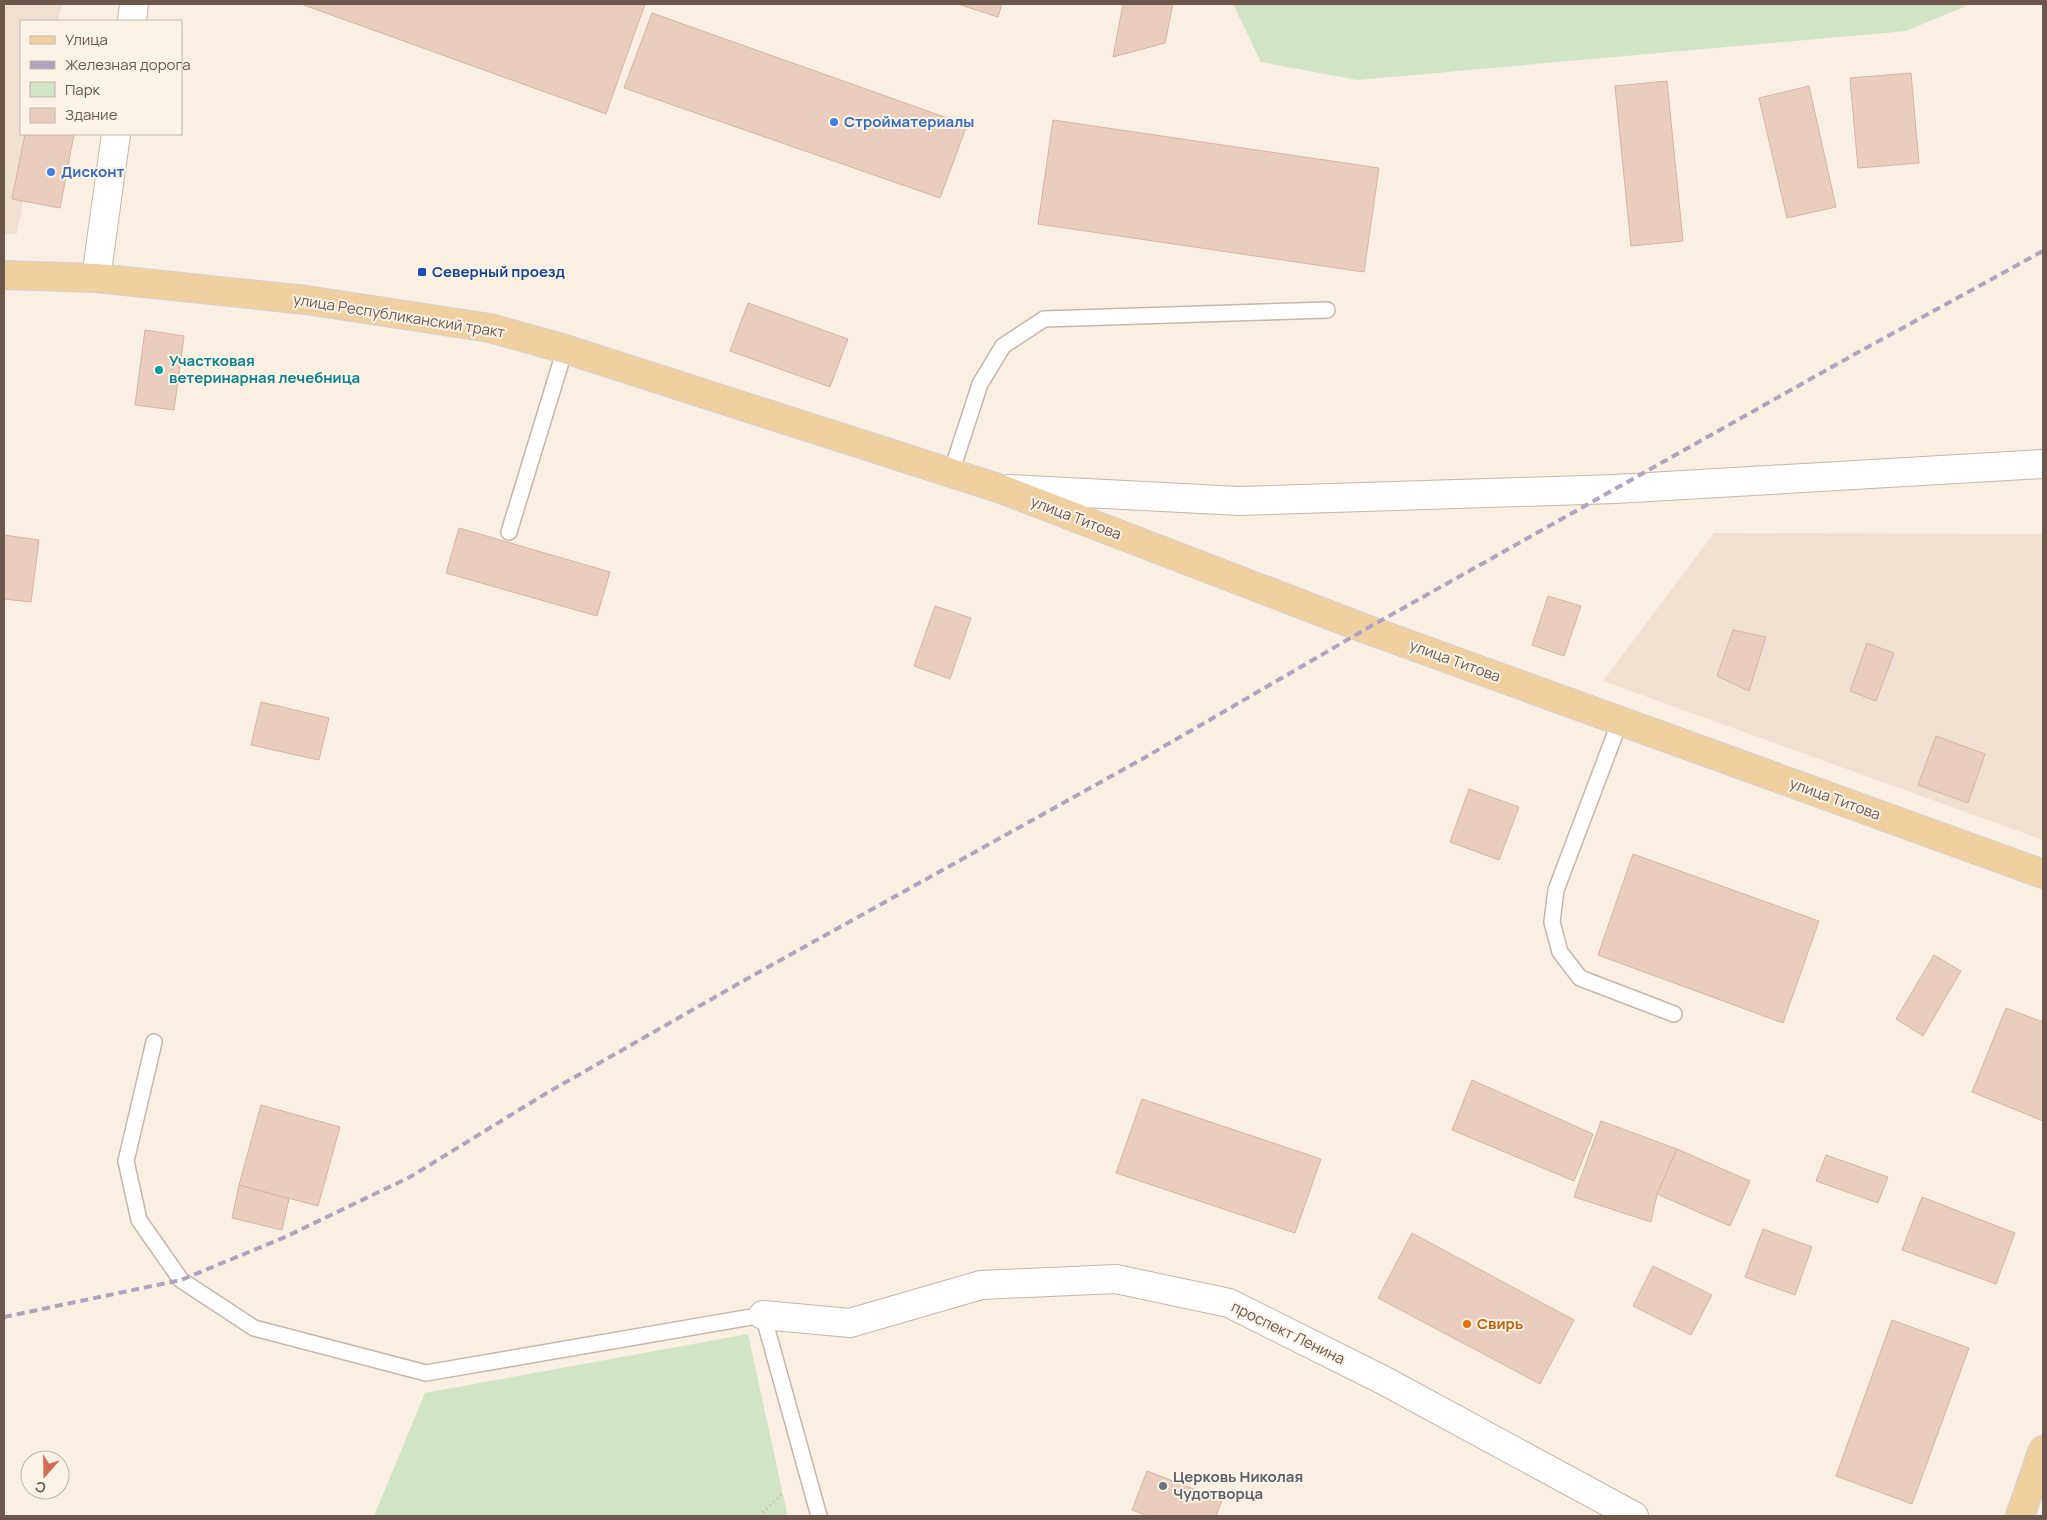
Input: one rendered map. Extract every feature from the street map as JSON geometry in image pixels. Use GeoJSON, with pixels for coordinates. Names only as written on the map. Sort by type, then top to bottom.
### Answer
{"type":"FeatureCollection","features":[{"type":"Feature","properties":{"kind":"main road","name":"улица Республиканский тракт"},"geometry":{"type":"LineString","coordinates":[[4,275],[96,278],[306,300],[490,328],[565,349],[867,446]]}},
{"type":"Feature","properties":{"kind":"main road","name":"улица Титова"},"geometry":{"type":"LineString","coordinates":[[867,446],[1001,489],[1366,629],[2043,874]]}},
{"type":"Feature","properties":{"kind":"main road"},"geometry":{"type":"LineString","coordinates":[[2020,1516],[2043,1450]]}},
{"type":"Feature","properties":{"kind":"street"},"geometry":{"type":"LineString","coordinates":[[132,20],[134,4]]}},
{"type":"Feature","properties":{"kind":"street"},"geometry":{"type":"LineString","coordinates":[[96,278],[116,135]]}},
{"type":"Feature","properties":{"kind":"street"},"geometry":{"type":"LineString","coordinates":[[1001,489],[1239,502],[1615,489],[2043,464]]}},
{"type":"Feature","properties":{"kind":"street","name":"проспект Ленина"},"geometry":{"type":"LineString","coordinates":[[763,1315],[850,1323],[981,1285],[1116,1278],[1229,1303],[1383,1380],[1634,1516]]}},
{"type":"Feature","properties":{"kind":"lane"},"geometry":{"type":"LineString","coordinates":[[951,473],[980,384],[1004,346],[1044,319],[1326,310]]}},
{"type":"Feature","properties":{"kind":"lane"},"geometry":{"type":"LineString","coordinates":[[508,532],[565,349]]}},
{"type":"Feature","properties":{"kind":"lane"},"geometry":{"type":"LineString","coordinates":[[1620,721],[1556,890],[1552,922],[1560,952],[1580,978],[1674,1014]]}},
{"type":"Feature","properties":{"kind":"lane"},"geometry":{"type":"LineString","coordinates":[[154,1042],[126,1161],[139,1220],[181,1280],[254,1328],[426,1373],[763,1315],[820,1516]]}},
{"type":"Feature","properties":{"kind":"shaded area"},"geometry":{"type":"Polygon","coordinates":[[[4,4],[62,4],[58,20],[20,20],[20,135],[36,135],[17,234],[4,234],[4,4]]]}},
{"type":"Feature","properties":{"kind":"shaded area"},"geometry":{"type":"Polygon","coordinates":[[[1714,533],[2043,534],[2043,840],[1603,681],[1714,533]]]}},
{"type":"Feature","properties":{"kind":"green space"},"geometry":{"type":"Polygon","coordinates":[[[1233,4],[1971,4],[1906,31],[1357,80],[1261,62],[1233,4]]]}},
{"type":"Feature","properties":{"kind":"green space"},"geometry":{"type":"Polygon","coordinates":[[[748,1334],[787,1513],[786,1516],[374,1516],[425,1393],[748,1334]]]}},
{"type":"Feature","properties":{"kind":"building"},"geometry":{"type":"Polygon","coordinates":[[[301,4],[645,4],[606,114],[301,4]]]}},
{"type":"Feature","properties":{"kind":"building"},"geometry":{"type":"Polygon","coordinates":[[[958,4],[1002,4],[998,17],[958,4]]]}},
{"type":"Feature","properties":{"kind":"building"},"geometry":{"type":"Polygon","coordinates":[[[1123,4],[1173,4],[1165,43],[1113,57],[1123,4]]]}},
{"type":"Feature","properties":{"kind":"building"},"geometry":{"type":"Polygon","coordinates":[[[652,13],[967,125],[940,198],[624,88],[652,13]]]}},
{"type":"Feature","properties":{"kind":"building"},"geometry":{"type":"Polygon","coordinates":[[[1911,73],[1919,163],[1858,168],[1850,78],[1911,73]]]}},
{"type":"Feature","properties":{"kind":"building"},"geometry":{"type":"Polygon","coordinates":[[[1667,81],[1683,241],[1631,246],[1615,86],[1667,81]]]}},
{"type":"Feature","properties":{"kind":"building"},"geometry":{"type":"Polygon","coordinates":[[[1809,86],[1836,207],[1787,218],[1759,98],[1809,86]]]}},
{"type":"Feature","properties":{"kind":"building"},"geometry":{"type":"Polygon","coordinates":[[[1053,120],[1379,168],[1364,272],[1038,224],[1053,120]]]}},
{"type":"Feature","properties":{"kind":"building"},"geometry":{"type":"Polygon","coordinates":[[[25,135],[74,135],[60,208],[12,199],[25,135]]]}},
{"type":"Feature","properties":{"kind":"building"},"geometry":{"type":"Polygon","coordinates":[[[748,303],[848,339],[830,387],[730,351],[748,303]]]}},
{"type":"Feature","properties":{"kind":"building","name":"Участковая ветеринарная лечебница"},"geometry":{"type":"Polygon","coordinates":[[[145,330],[184,336],[174,410],[135,405],[145,330]]]}},
{"type":"Feature","properties":{"kind":"building"},"geometry":{"type":"Polygon","coordinates":[[[459,528],[610,572],[597,616],[446,573],[459,528]]]}},
{"type":"Feature","properties":{"kind":"building"},"geometry":{"type":"Polygon","coordinates":[[[4,535],[39,540],[31,602],[4,599],[4,535]]]}},
{"type":"Feature","properties":{"kind":"building"},"geometry":{"type":"Polygon","coordinates":[[[1548,596],[1581,606],[1564,656],[1532,645],[1548,596]]]}},
{"type":"Feature","properties":{"kind":"building"},"geometry":{"type":"Polygon","coordinates":[[[935,606],[971,618],[950,679],[914,666],[935,606]]]}},
{"type":"Feature","properties":{"kind":"building"},"geometry":{"type":"Polygon","coordinates":[[[1733,630],[1766,637],[1749,691],[1717,676],[1733,630]]]}},
{"type":"Feature","properties":{"kind":"building"},"geometry":{"type":"Polygon","coordinates":[[[1867,643],[1894,653],[1876,701],[1850,691],[1867,643]]]}},
{"type":"Feature","properties":{"kind":"building"},"geometry":{"type":"Polygon","coordinates":[[[261,702],[329,718],[319,760],[251,745],[261,702]]]}},
{"type":"Feature","properties":{"kind":"building"},"geometry":{"type":"Polygon","coordinates":[[[1936,736],[1985,754],[1968,803],[1918,785],[1936,736]]]}},
{"type":"Feature","properties":{"kind":"building"},"geometry":{"type":"Polygon","coordinates":[[[1469,789],[1519,807],[1499,860],[1450,842],[1469,789]]]}},
{"type":"Feature","properties":{"kind":"building"},"geometry":{"type":"Polygon","coordinates":[[[1633,854],[1819,921],[1783,1023],[1598,955],[1633,854]]]}},
{"type":"Feature","properties":{"kind":"building"},"geometry":{"type":"Polygon","coordinates":[[[1934,955],[1961,971],[1923,1036],[1896,1019],[1934,955]]]}},
{"type":"Feature","properties":{"kind":"building"},"geometry":{"type":"Polygon","coordinates":[[[2006,1008],[2043,1022],[2043,1121],[1972,1092],[2006,1008]]]}},
{"type":"Feature","properties":{"kind":"building"},"geometry":{"type":"Polygon","coordinates":[[[1472,1080],[1593,1134],[1574,1181],[1452,1130],[1472,1080]]]}},
{"type":"Feature","properties":{"kind":"building"},"geometry":{"type":"Polygon","coordinates":[[[1142,1099],[1321,1159],[1295,1233],[1116,1173],[1142,1099]]]}},
{"type":"Feature","properties":{"kind":"building"},"geometry":{"type":"Polygon","coordinates":[[[261,1105],[340,1127],[318,1206],[239,1185],[261,1105]]]}},
{"type":"Feature","properties":{"kind":"building"},"geometry":{"type":"Polygon","coordinates":[[[1601,1121],[1677,1149],[1657,1194],[1651,1222],[1574,1197],[1601,1121]]]}},
{"type":"Feature","properties":{"kind":"building"},"geometry":{"type":"Polygon","coordinates":[[[1677,1149],[1750,1181],[1730,1226],[1657,1194],[1677,1149]]]}},
{"type":"Feature","properties":{"kind":"building"},"geometry":{"type":"Polygon","coordinates":[[[1826,1155],[1888,1177],[1878,1203],[1816,1181],[1826,1155]]]}},
{"type":"Feature","properties":{"kind":"building"},"geometry":{"type":"Polygon","coordinates":[[[239,1185],[289,1199],[282,1230],[232,1218],[239,1185]]]}},
{"type":"Feature","properties":{"kind":"building"},"geometry":{"type":"Polygon","coordinates":[[[1922,1197],[2015,1233],[1996,1284],[1902,1250],[1922,1197]]]}},
{"type":"Feature","properties":{"kind":"building"},"geometry":{"type":"Polygon","coordinates":[[[1763,1229],[1812,1247],[1795,1295],[1745,1277],[1763,1229]]]}},
{"type":"Feature","properties":{"kind":"building"},"geometry":{"type":"Polygon","coordinates":[[[1412,1233],[1574,1320],[1540,1384],[1378,1298],[1412,1233]]]}},
{"type":"Feature","properties":{"kind":"building"},"geometry":{"type":"Polygon","coordinates":[[[1653,1266],[1712,1295],[1691,1335],[1633,1306],[1653,1266]]]}},
{"type":"Feature","properties":{"kind":"building"},"geometry":{"type":"Polygon","coordinates":[[[1892,1320],[1969,1348],[1912,1504],[1836,1476],[1892,1320]]]}},
{"type":"Feature","properties":{"kind":"building","name":"Церковь Николая Чудотворца"},"geometry":{"type":"Polygon","coordinates":[[[1147,1471],[1222,1500],[1216,1516],[1148,1516],[1132,1510],[1147,1471]]]}},
{"type":"Feature","properties":{"kind":"railway"},"geometry":{"type":"LineString","coordinates":[[4,1317],[181,1280],[283,1238],[410,1177],[545,1094],[752,976],[1144,758],[1366,629],[1855,354],[2043,251]]}},
{"type":"Feature","properties":{"kind":"place","name":"Стройматериалы"},"geometry":{"type":"Point","coordinates":[834,122]}},
{"type":"Feature","properties":{"kind":"place","name":"Дисконт"},"geometry":{"type":"Point","coordinates":[51,172]}},
{"type":"Feature","properties":{"kind":"place","name":"Северный проезд"},"geometry":{"type":"Point","coordinates":[422,272]}},
{"type":"Feature","properties":{"kind":"place","name":"Участковая ветеринарная лечебница"},"geometry":{"type":"Point","coordinates":[159,370]}},
{"type":"Feature","properties":{"kind":"place","name":"Свирь"},"geometry":{"type":"Point","coordinates":[1467,1324]}},
{"type":"Feature","properties":{"kind":"place","name":"Церковь Николая Чудотворца"},"geometry":{"type":"Point","coordinates":[1163,1486]}}]}
